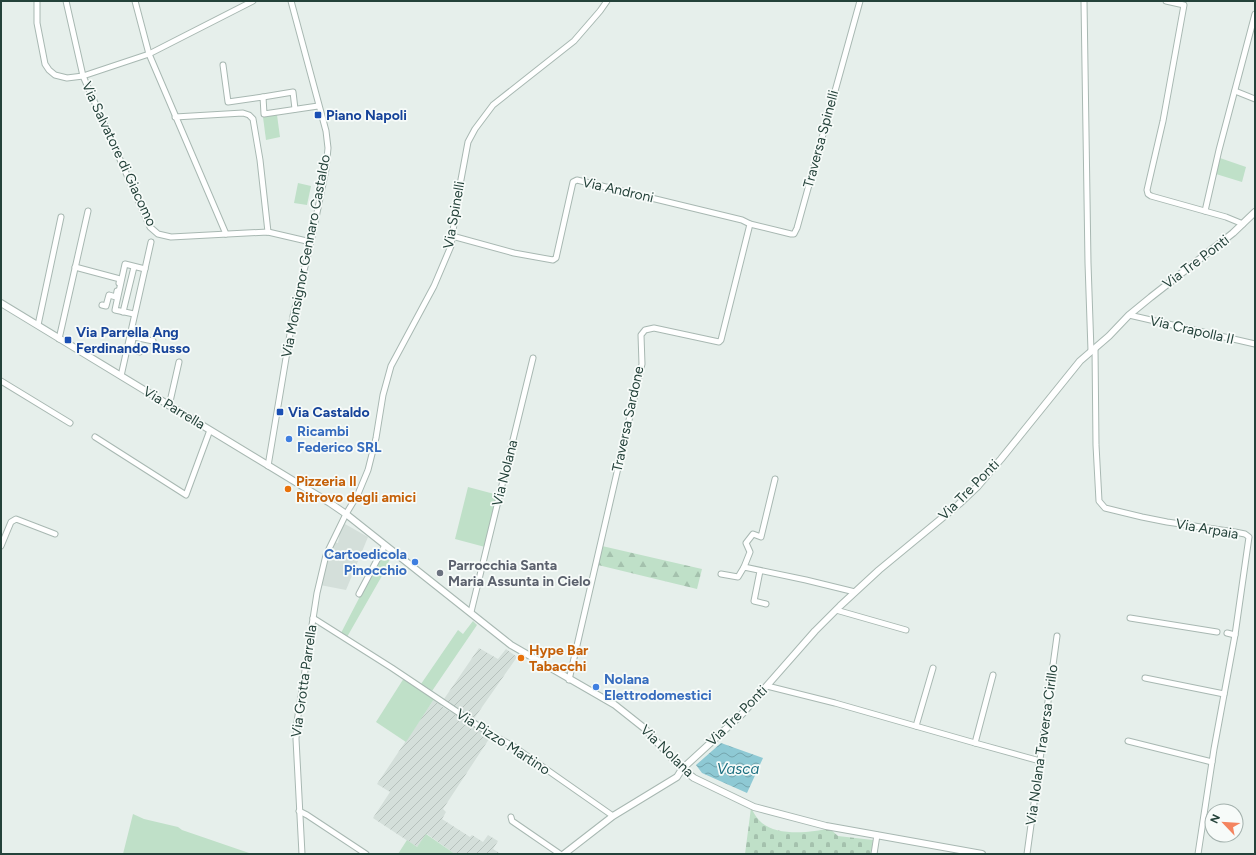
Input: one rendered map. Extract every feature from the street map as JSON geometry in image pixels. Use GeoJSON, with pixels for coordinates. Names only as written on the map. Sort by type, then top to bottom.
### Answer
{"type":"FeatureCollection","features":[{"type":"Feature","properties":{"kind":"street","name":"Via Salvatore di Giacomo"},"geometry":{"type":"LineString","coordinates":[[37,1],[37,24],[45,64],[49,70],[61,78],[83,76],[149,54],[252,1]]}},
{"type":"Feature","properties":{"kind":"street","name":"Via Salvatore di Giacomo"},"geometry":{"type":"LineString","coordinates":[[66,1],[83,76],[150,227],[158,234],[171,237],[268,232],[311,242]]}},
{"type":"Feature","properties":{"kind":"street"},"geometry":{"type":"LineString","coordinates":[[135,1],[149,54],[226,234]]}},
{"type":"Feature","properties":{"kind":"street","name":"Via Monsignor Gennaro Castaldo"},"geometry":{"type":"LineString","coordinates":[[268,466],[293,316],[311,242],[326,169],[328,148],[326,131],[290,1]]}},
{"type":"Feature","properties":{"kind":"street","name":"Via Spinelli"},"geometry":{"type":"LineString","coordinates":[[346,514],[362,486],[371,461],[383,395],[391,366],[434,286],[451,246],[466,152],[475,129],[493,105],[574,41],[607,1]]}},
{"type":"Feature","properties":{"kind":"street","name":"Traversa Spinelli"},"geometry":{"type":"LineString","coordinates":[[750,224],[791,234],[795,232],[860,1]]}},
{"type":"Feature","properties":{"kind":"street"},"geometry":{"type":"LineString","coordinates":[[1084,1],[1088,255],[1093,349]]}},
{"type":"Feature","properties":{"kind":"street"},"geometry":{"type":"LineString","coordinates":[[1166,1],[1184,5],[1163,121],[1147,190],[1148,194],[1164,201],[1205,211],[1243,224]]}},
{"type":"Feature","properties":{"kind":"street"},"geometry":{"type":"LineString","coordinates":[[1205,211],[1219,150],[1255,14]]}},
{"type":"Feature","properties":{"kind":"street"},"geometry":{"type":"LineString","coordinates":[[223,65],[228,102],[293,92],[295,109]]}},
{"type":"Feature","properties":{"kind":"street"},"geometry":{"type":"LineString","coordinates":[[1235,91],[1255,99]]}},
{"type":"Feature","properties":{"kind":"street"},"geometry":{"type":"LineString","coordinates":[[263,97],[264,114],[318,106]]}},
{"type":"Feature","properties":{"kind":"street"},"geometry":{"type":"LineString","coordinates":[[175,117],[243,113],[249,115],[253,119],[260,160],[268,232]]}},
{"type":"Feature","properties":{"kind":"street","name":"Via Androni"},"geometry":{"type":"LineString","coordinates":[[452,236],[514,253],[553,260],[556,258],[573,182],[577,180],[742,220],[750,224]]}},
{"type":"Feature","properties":{"kind":"street"},"geometry":{"type":"LineString","coordinates":[[59,339],[88,211]]}},
{"type":"Feature","properties":{"kind":"street","name":"Via Tre Ponti"},"geometry":{"type":"LineString","coordinates":[[682,769],[742,714],[815,631],[836,610],[879,570],[959,504],[978,486],[1080,361],[1166,284],[1233,233],[1255,212]]}},
{"type":"Feature","properties":{"kind":"street"},"geometry":{"type":"LineString","coordinates":[[38,325],[61,217]]}},
{"type":"Feature","properties":{"kind":"street","name":"Traversa Sardone"},"geometry":{"type":"LineString","coordinates":[[569,680],[642,364],[641,335],[645,330],[654,328],[716,342],[721,340],[750,224]]}},
{"type":"Feature","properties":{"kind":"street"},"geometry":{"type":"LineString","coordinates":[[121,376],[151,242]]}},
{"type":"Feature","properties":{"kind":"street"},"geometry":{"type":"LineString","coordinates":[[134,314],[115,310],[125,264],[145,269]]}},
{"type":"Feature","properties":{"kind":"street"},"geometry":{"type":"LineString","coordinates":[[123,312],[134,266]]}},
{"type":"Feature","properties":{"kind":"street"},"geometry":{"type":"LineString","coordinates":[[75,267],[120,279],[116,297],[109,295],[106,306],[102,305]]}},
{"type":"Feature","properties":{"kind":"street","name":"Via Parrella"},"geometry":{"type":"LineString","coordinates":[[1,303],[346,514]]}},
{"type":"Feature","properties":{"kind":"street","name":"Via Crapolla II"},"geometry":{"type":"LineString","coordinates":[[1129,316],[1255,344]]}},
{"type":"Feature","properties":{"kind":"street"},"geometry":{"type":"LineString","coordinates":[[140,352],[131,349],[132,339],[134,337],[153,341]]}},
{"type":"Feature","properties":{"kind":"street","name":"Via Arpaia"},"geometry":{"type":"LineString","coordinates":[[1093,349],[1096,445],[1099,501],[1101,505],[1110,509],[1167,522],[1245,534],[1249,537],[1236,635],[1212,762],[1198,854]]}},
{"type":"Feature","properties":{"kind":"street","name":"Via Nolana"},"geometry":{"type":"LineString","coordinates":[[471,612],[534,358]]}},
{"type":"Feature","properties":{"kind":"street"},"geometry":{"type":"LineString","coordinates":[[169,406],[179,362]]}},
{"type":"Feature","properties":{"kind":"street"},"geometry":{"type":"LineString","coordinates":[[1,381],[70,422]]}},
{"type":"Feature","properties":{"kind":"street"},"geometry":{"type":"LineString","coordinates":[[95,437],[186,495],[210,430]]}},
{"type":"Feature","properties":{"kind":"street"},"geometry":{"type":"LineString","coordinates":[[721,574],[738,577],[744,567],[750,552],[746,542],[753,534],[761,537],[775,479]]}},
{"type":"Feature","properties":{"kind":"street","name":"Via Nolana"},"geometry":{"type":"LineString","coordinates":[[346,514],[511,645],[615,706],[644,728],[682,769],[694,778],[754,807],[826,826],[959,852],[982,854]]}},
{"type":"Feature","properties":{"kind":"street","name":"Via Grotta Parrella"},"geometry":{"type":"LineString","coordinates":[[302,854],[296,739],[297,722],[317,593],[326,555],[346,514]]}},
{"type":"Feature","properties":{"kind":"street"},"geometry":{"type":"LineString","coordinates":[[1,546],[11,522],[16,519],[55,534]]}},
{"type":"Feature","properties":{"kind":"street"},"geometry":{"type":"LineString","coordinates":[[359,594],[385,545]]}},
{"type":"Feature","properties":{"kind":"street"},"geometry":{"type":"LineString","coordinates":[[744,567],[855,592]]}},
{"type":"Feature","properties":{"kind":"street"},"geometry":{"type":"LineString","coordinates":[[760,570],[754,601],[766,604]]}},
{"type":"Feature","properties":{"kind":"street"},"geometry":{"type":"LineString","coordinates":[[836,610],[906,630]]}},
{"type":"Feature","properties":{"kind":"street","name":"Via Pizzo Martino"},"geometry":{"type":"LineString","coordinates":[[313,618],[392,668],[489,733],[513,746],[613,816]]}},
{"type":"Feature","properties":{"kind":"street"},"geometry":{"type":"LineString","coordinates":[[1130,618],[1217,632]]}},
{"type":"Feature","properties":{"kind":"street"},"geometry":{"type":"LineString","coordinates":[[1227,633],[1236,635]]}},
{"type":"Feature","properties":{"kind":"street","name":"Via Nolana Traversa Cirillo"},"geometry":{"type":"LineString","coordinates":[[1027,854],[1057,636]]}},
{"type":"Feature","properties":{"kind":"street"},"geometry":{"type":"LineString","coordinates":[[916,726],[932,668]]}},
{"type":"Feature","properties":{"kind":"street"},"geometry":{"type":"LineString","coordinates":[[976,743],[993,675]]}},
{"type":"Feature","properties":{"kind":"street"},"geometry":{"type":"LineString","coordinates":[[1145,678],[1224,694]]}},
{"type":"Feature","properties":{"kind":"street"},"geometry":{"type":"LineString","coordinates":[[767,686],[1040,761]]}},
{"type":"Feature","properties":{"kind":"street"},"geometry":{"type":"LineString","coordinates":[[1128,741],[1212,762]]}},
{"type":"Feature","properties":{"kind":"street"},"geometry":{"type":"LineString","coordinates":[[564,854],[613,816],[677,777],[682,769]]}},
{"type":"Feature","properties":{"kind":"street"},"geometry":{"type":"LineString","coordinates":[[300,812],[307,815],[366,854]]}},
{"type":"Feature","properties":{"kind":"street"},"geometry":{"type":"LineString","coordinates":[[511,817],[512,821],[560,854]]}},
{"type":"Feature","properties":{"kind":"street"},"geometry":{"type":"LineString","coordinates":[[874,854],[877,835]]}},
{"type":"Feature","properties":{"kind":"shaded area"},"geometry":{"type":"Polygon","coordinates":[[[345,524],[368,537],[346,590],[320,585],[327,556],[334,542],[338,543],[340,532],[345,524]]]}},
{"type":"Feature","properties":{"kind":"shaded area"},"geometry":{"type":"Polygon","coordinates":[[[479,648],[498,659],[506,649],[517,657],[473,720],[444,699],[479,648]]]}},
{"type":"Feature","properties":{"kind":"shaded area"},"geometry":{"type":"Polygon","coordinates":[[[434,699],[442,704],[441,706],[491,736],[443,809],[446,812],[442,819],[470,837],[472,835],[483,842],[488,835],[498,841],[493,849],[501,854],[455,854],[427,834],[417,847],[373,818],[390,792],[377,784],[434,699]]]}},
{"type":"Feature","properties":{"kind":"green space"},"geometry":{"type":"Polygon","coordinates":[[[277,115],[280,137],[266,140],[263,117],[277,115]]]}},
{"type":"Feature","properties":{"kind":"green space"},"geometry":{"type":"Polygon","coordinates":[[[1220,158],[1246,167],[1242,182],[1216,174],[1220,158]]]}},
{"type":"Feature","properties":{"kind":"green space"},"geometry":{"type":"Polygon","coordinates":[[[298,183],[311,186],[307,205],[294,203],[298,183]]]}},
{"type":"Feature","properties":{"kind":"green space"},"geometry":{"type":"Polygon","coordinates":[[[468,487],[498,495],[485,547],[455,539],[468,487]]]}},
{"type":"Feature","properties":{"kind":"green space"},"geometry":{"type":"Polygon","coordinates":[[[602,546],[702,569],[697,589],[598,565],[602,546]]]}},
{"type":"Feature","properties":{"kind":"green space"},"geometry":{"type":"Polygon","coordinates":[[[384,550],[392,556],[347,637],[341,633],[384,550]]]}},
{"type":"Feature","properties":{"kind":"green space"},"geometry":{"type":"Polygon","coordinates":[[[473,621],[477,625],[432,691],[421,684],[458,630],[463,634],[473,621]]]}},
{"type":"Feature","properties":{"kind":"green space"},"geometry":{"type":"Polygon","coordinates":[[[404,678],[434,699],[406,742],[376,722],[404,678]]]}},
{"type":"Feature","properties":{"kind":"green space"},"geometry":{"type":"Polygon","coordinates":[[[751,808],[762,823],[776,830],[785,832],[804,832],[829,828],[838,836],[873,840],[871,854],[745,854],[751,808]]]}},
{"type":"Feature","properties":{"kind":"green space"},"geometry":{"type":"Polygon","coordinates":[[[133,814],[144,819],[178,827],[182,830],[252,854],[123,854],[133,814]]]}},
{"type":"Feature","properties":{"kind":"green space"},"geometry":{"type":"Polygon","coordinates":[[[426,834],[455,854],[398,854],[407,840],[417,847],[426,834]]]}},
{"type":"Feature","properties":{"kind":"water","name":"Vasca"},"geometry":{"type":"Polygon","coordinates":[[[721,743],[763,758],[747,793],[702,773],[696,765],[721,743]]]}},
{"type":"Feature","properties":{"kind":"place","name":"Piano Napoli"},"geometry":{"type":"Point","coordinates":[318,115]}},
{"type":"Feature","properties":{"kind":"place","name":"Via Parrella Ang Ferdinando Russo"},"geometry":{"type":"Point","coordinates":[68,340]}},
{"type":"Feature","properties":{"kind":"place","name":"Via Castaldo"},"geometry":{"type":"Point","coordinates":[280,412]}},
{"type":"Feature","properties":{"kind":"place","name":"Ricambi Federico SRL"},"geometry":{"type":"Point","coordinates":[289,439]}},
{"type":"Feature","properties":{"kind":"place","name":"Pizzeria Il Ritrovo degli amici"},"geometry":{"type":"Point","coordinates":[288,489]}},
{"type":"Feature","properties":{"kind":"place","name":"Cartoedicola Pinocchio"},"geometry":{"type":"Point","coordinates":[415,562]}},
{"type":"Feature","properties":{"kind":"place","name":"Parrocchia Santa Maria Assunta in Cielo"},"geometry":{"type":"Point","coordinates":[440,573]}},
{"type":"Feature","properties":{"kind":"place","name":"Hype Bar Tabacchi"},"geometry":{"type":"Point","coordinates":[521,658]}},
{"type":"Feature","properties":{"kind":"place","name":"Nolana Elettrodomestici"},"geometry":{"type":"Point","coordinates":[596,687]}}]}
